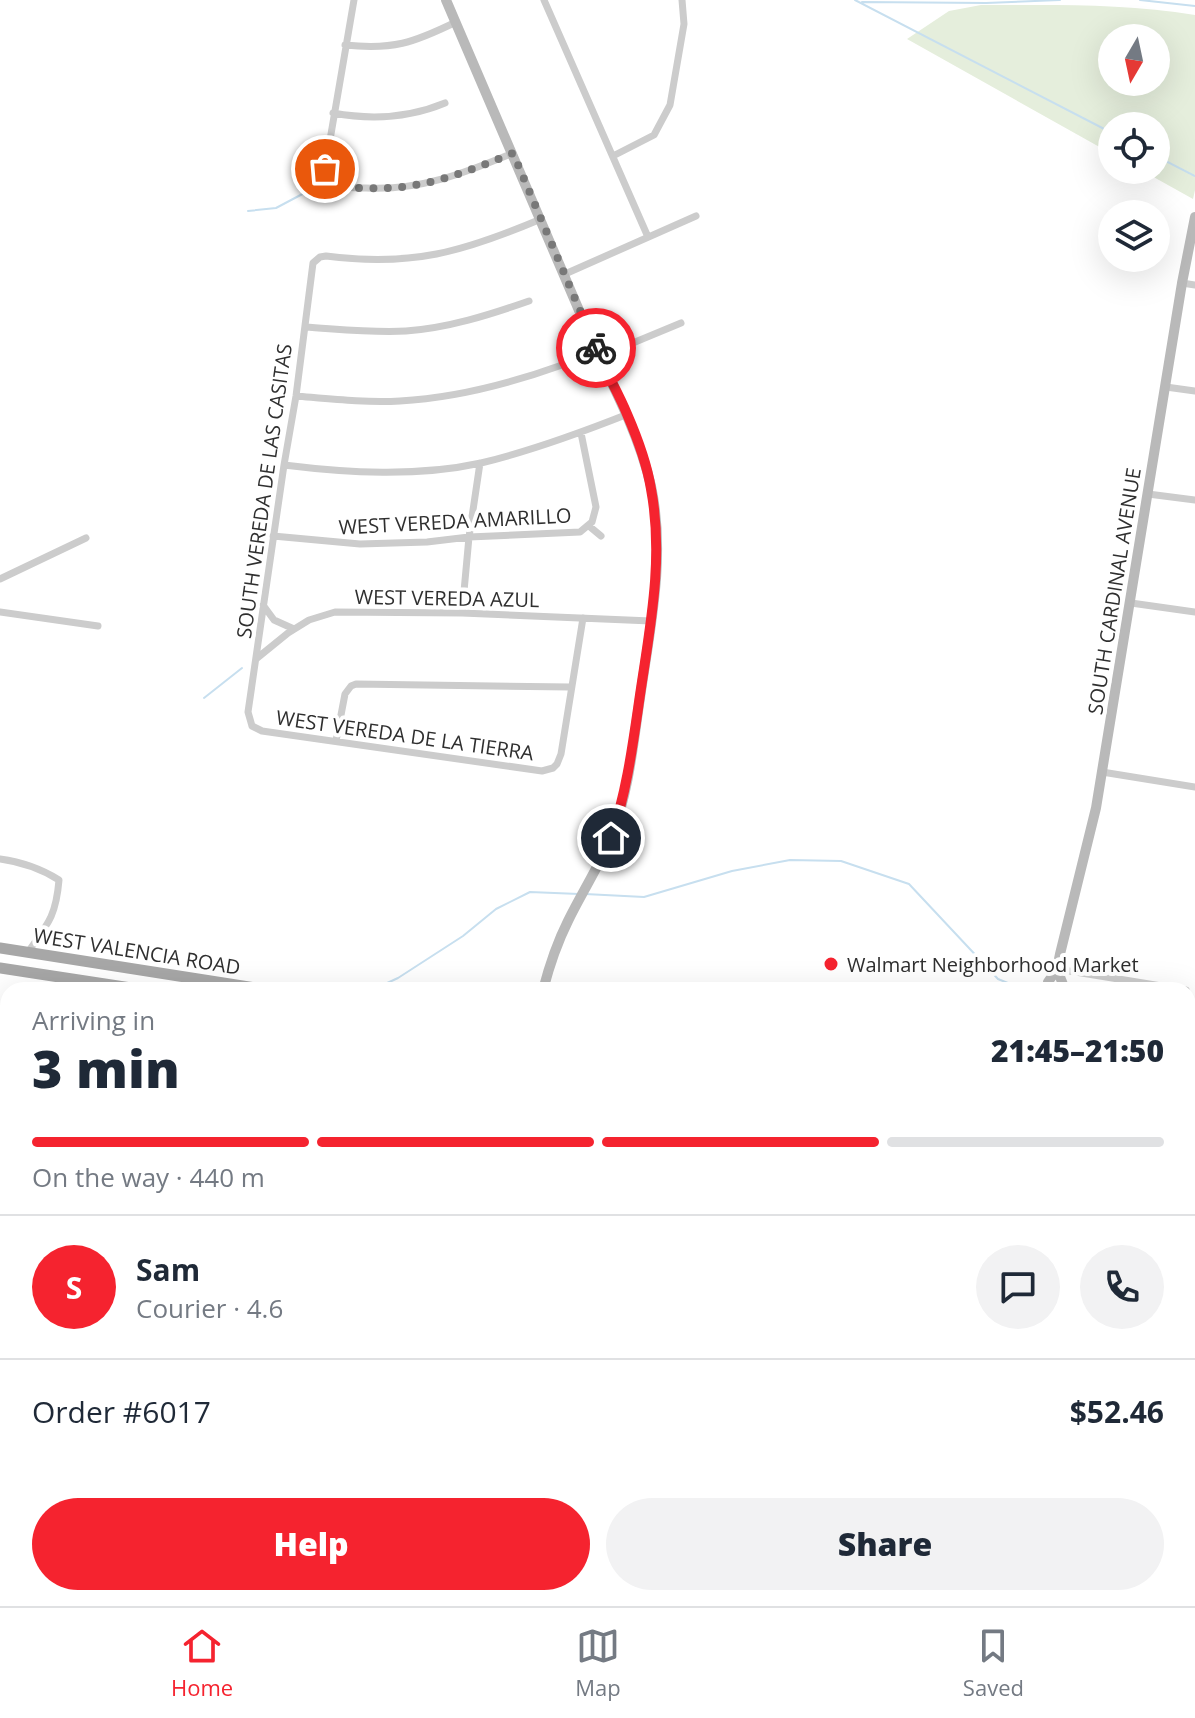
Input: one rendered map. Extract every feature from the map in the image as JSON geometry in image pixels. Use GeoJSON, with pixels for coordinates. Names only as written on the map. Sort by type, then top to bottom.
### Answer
{"type":"FeatureCollection","features":[{"type":"Feature","properties":{"kind":"main road","name":"WEST VALENCIA ROAD"},"geometry":{"type":"LineString","coordinates":[[0,948],[217,982]]}},
{"type":"Feature","properties":{"kind":"main road","name":"WEST VALENCIA ROAD"},"geometry":{"type":"LineString","coordinates":[[0,968],[82,982]]}},
{"type":"Feature","properties":{"kind":"street"},"geometry":{"type":"LineString","coordinates":[[354,0],[325,169],[329,180],[352,188],[421,185],[513,153]]}},
{"type":"Feature","properties":{"kind":"street"},"geometry":{"type":"LineString","coordinates":[[446,0],[599,357],[628,414],[645,464],[656,532],[657,576],[624,797],[611,838],[572,913],[545,982]]}},
{"type":"Feature","properties":{"kind":"street"},"geometry":{"type":"LineString","coordinates":[[544,0],[648,237]]}},
{"type":"Feature","properties":{"kind":"street"},"geometry":{"type":"LineString","coordinates":[[613,156],[654,135],[670,105],[684,24],[682,0]]}},
{"type":"Feature","properties":{"kind":"street"},"geometry":{"type":"LineString","coordinates":[[345,45],[372,48],[408,43],[456,22]]}},
{"type":"Feature","properties":{"kind":"street"},"geometry":{"type":"LineString","coordinates":[[333,113],[390,117],[429,110],[445,103]]}},
{"type":"Feature","properties":{"kind":"street"},"geometry":{"type":"LineString","coordinates":[[317,187],[329,180]]}},
{"type":"Feature","properties":{"kind":"street"},"geometry":{"type":"LineString","coordinates":[[565,274],[696,216]]}},
{"type":"Feature","properties":{"kind":"street","name":"SOUTH CARDINAL AVENUE"},"geometry":{"type":"LineString","coordinates":[[1050,982],[1057,969],[1090,838],[1195,217]]}},
{"type":"Feature","properties":{"kind":"street","name":"SOUTH VEREDA DE LAS CASITAS"},"geometry":{"type":"LineString","coordinates":[[252,726],[248,712],[296,396],[312,266],[316,260],[326,256],[382,261],[435,256],[491,240],[541,219]]}},
{"type":"Feature","properties":{"kind":"street"},"geometry":{"type":"LineString","coordinates":[[1182,283],[1195,285]]}},
{"type":"Feature","properties":{"kind":"street"},"geometry":{"type":"LineString","coordinates":[[305,327],[371,332],[409,330],[483,317],[529,301]]}},
{"type":"Feature","properties":{"kind":"street"},"geometry":{"type":"LineString","coordinates":[[599,357],[681,323]]}},
{"type":"Feature","properties":{"kind":"street"},"geometry":{"type":"LineString","coordinates":[[296,396],[351,401],[431,398],[494,387],[562,365]]}},
{"type":"Feature","properties":{"kind":"street"},"geometry":{"type":"LineString","coordinates":[[1166,387],[1195,391]]}},
{"type":"Feature","properties":{"kind":"street"},"geometry":{"type":"LineString","coordinates":[[284,465],[385,472],[422,471],[480,463],[581,433],[628,414]]}},
{"type":"Feature","properties":{"kind":"street","name":"WEST VEREDA AMARILLO"},"geometry":{"type":"LineString","coordinates":[[273,536],[360,544],[580,532],[595,517],[596,507],[581,433]]}},
{"type":"Feature","properties":{"kind":"street"},"geometry":{"type":"LineString","coordinates":[[462,613],[480,463]]}},
{"type":"Feature","properties":{"kind":"street"},"geometry":{"type":"LineString","coordinates":[[1148,494],[1195,500]]}},
{"type":"Feature","properties":{"kind":"street"},"geometry":{"type":"LineString","coordinates":[[589,526],[601,536]]}},
{"type":"Feature","properties":{"kind":"street"},"geometry":{"type":"LineString","coordinates":[[0,579],[86,538]]}},
{"type":"Feature","properties":{"kind":"street"},"geometry":{"type":"LineString","coordinates":[[1131,603],[1195,612]]}},
{"type":"Feature","properties":{"kind":"street"},"geometry":{"type":"LineString","coordinates":[[263,605],[274,620],[294,629]]}},
{"type":"Feature","properties":{"kind":"street"},"geometry":{"type":"LineString","coordinates":[[0,612],[98,626]]}},
{"type":"Feature","properties":{"kind":"street","name":"WEST VEREDA AZUL"},"geometry":{"type":"LineString","coordinates":[[256,659],[309,620],[335,612],[462,613],[651,621]]}},
{"type":"Feature","properties":{"kind":"street"},"geometry":{"type":"LineString","coordinates":[[559,777],[553,768],[561,754],[583,618]]}},
{"type":"Feature","properties":{"kind":"street"},"geometry":{"type":"LineString","coordinates":[[336,741],[345,694],[356,684],[570,687]]}},
{"type":"Feature","properties":{"kind":"street"},"geometry":{"type":"LineString","coordinates":[[243,733],[252,726]]}},
{"type":"Feature","properties":{"kind":"street","name":"WEST VEREDA DE LA TIERRA"},"geometry":{"type":"LineString","coordinates":[[252,726],[262,731],[542,771],[553,768]]}},
{"type":"Feature","properties":{"kind":"street"},"geometry":{"type":"LineString","coordinates":[[1102,772],[1195,787]]}},
{"type":"Feature","properties":{"kind":"street"},"geometry":{"type":"LineString","coordinates":[[0,859],[24,863],[59,880],[57,902],[51,919],[28,952]]}},
{"type":"Feature","properties":{"kind":"street"},"geometry":{"type":"LineString","coordinates":[[118,982],[121,967]]}},
{"type":"Feature","properties":{"kind":"street"},"geometry":{"type":"LineString","coordinates":[[1062,982],[1057,969],[1137,982]]}},
{"type":"Feature","properties":{"kind":"green space"},"geometry":{"type":"Polygon","coordinates":[[[981,5],[1142,8],[1195,15],[1193,199],[1166,184],[1170,184],[1170,112],[1098,112],[1098,146],[907,39],[949,11],[981,5]]]}},
{"type":"Feature","properties":{"kind":"waterway"},"geometry":{"type":"LineString","coordinates":[[855,0],[1098,126]]}},
{"type":"Feature","properties":{"kind":"waterway"},"geometry":{"type":"LineString","coordinates":[[862,2],[1060,0]]}},
{"type":"Feature","properties":{"kind":"waterway"},"geometry":{"type":"LineString","coordinates":[[1140,0],[1195,6]]}},
{"type":"Feature","properties":{"kind":"waterway"},"geometry":{"type":"LineString","coordinates":[[1170,163],[1195,176]]}},
{"type":"Feature","properties":{"kind":"waterway"},"geometry":{"type":"LineString","coordinates":[[248,211],[276,208],[310,190]]}},
{"type":"Feature","properties":{"kind":"waterway"},"geometry":{"type":"LineString","coordinates":[[204,698],[242,668]]}},
{"type":"Feature","properties":{"kind":"waterway"},"geometry":{"type":"LineString","coordinates":[[585,894],[644,897],[732,871],[790,860],[841,861],[909,884],[998,979],[1005,982]]}},
{"type":"Feature","properties":{"kind":"waterway"},"geometry":{"type":"LineString","coordinates":[[389,982],[463,936],[496,909],[530,892],[579,894]]}},
{"type":"Feature","properties":{"kind":"way so far"},"geometry":{"type":"LineString","coordinates":[[325,169],[329,180],[339,186],[399,188],[454,176],[513,153],[596,348]]}},
{"type":"Feature","properties":{"kind":"place","name":"Walmart Neighborhood Market"},"geometry":{"type":"Point","coordinates":[831,964]}},
{"type":"Feature","properties":{"kind":"route"},"geometry":{"type":"LineString","coordinates":[[596,348],[628,414],[645,464],[656,532],[657,576],[651,621],[624,797],[611,838]]}}]}
